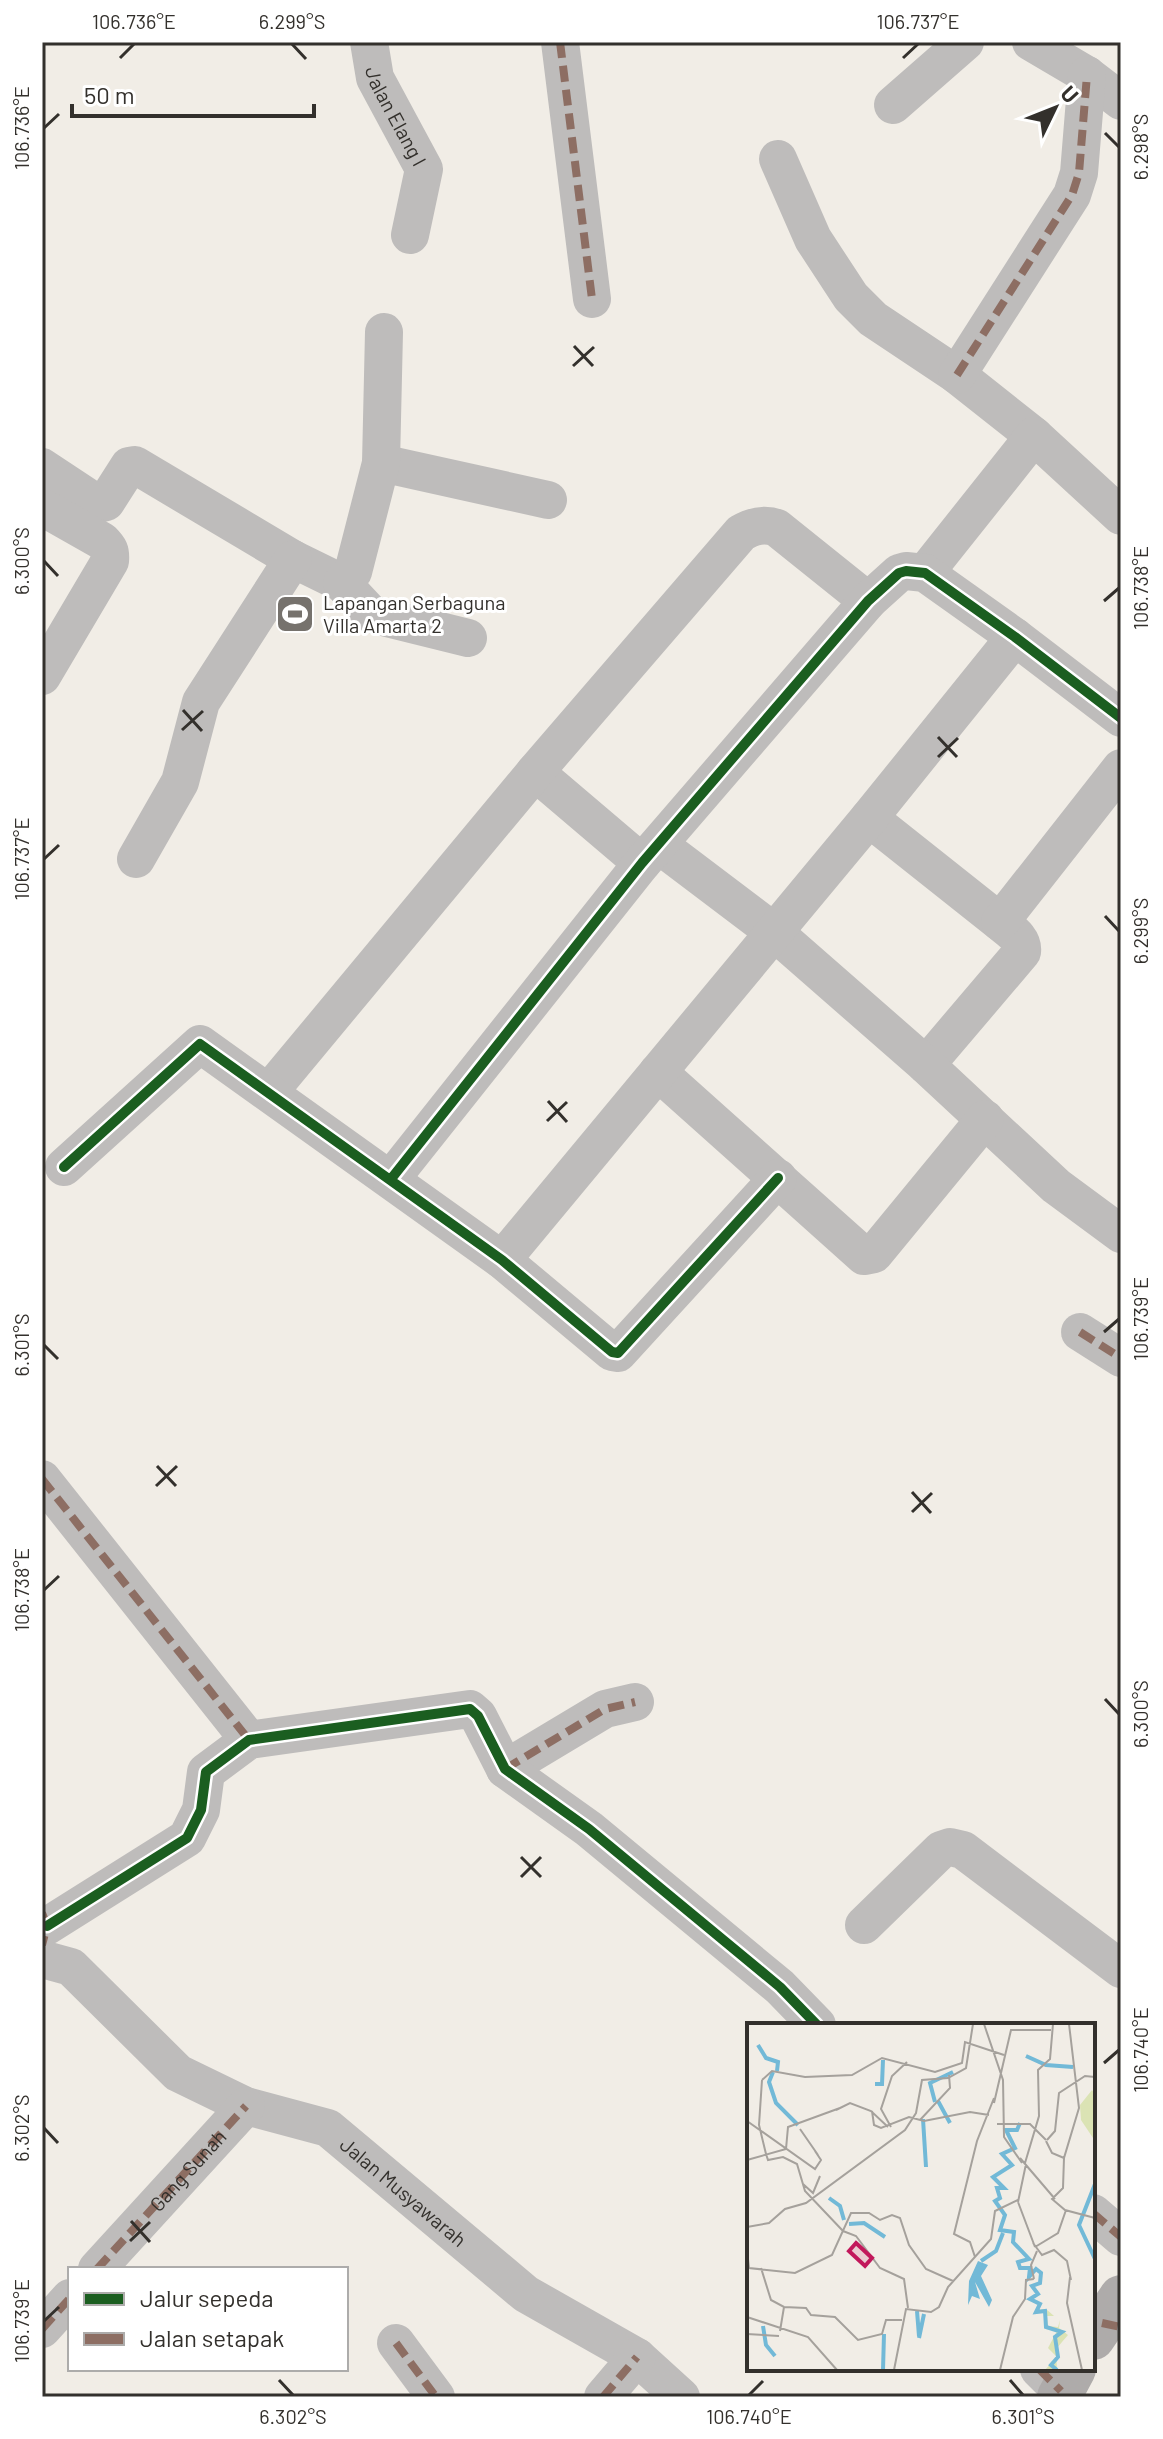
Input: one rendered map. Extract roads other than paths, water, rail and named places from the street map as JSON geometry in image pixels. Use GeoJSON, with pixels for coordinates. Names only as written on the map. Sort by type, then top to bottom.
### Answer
{"type":"FeatureCollection","features":[{"type":"Feature","properties":{"kind":"street","name":"Jalan Elang I"},"geometry":{"type":"LineString","coordinates":[[369,42],[375,78],[424,169],[410,235]]}},
{"type":"Feature","properties":{"kind":"street"},"geometry":{"type":"LineString","coordinates":[[560,42],[592,299]]}},
{"type":"Feature","properties":{"kind":"street"},"geometry":{"type":"LineString","coordinates":[[893,105],[965,42]]}},
{"type":"Feature","properties":{"kind":"street"},"geometry":{"type":"LineString","coordinates":[[1031,42],[1087,75],[1121,101]]}},
{"type":"Feature","properties":{"kind":"street"},"geometry":{"type":"LineString","coordinates":[[957,375],[1072,195],[1079,173],[1087,75]]}},
{"type":"Feature","properties":{"kind":"street"},"geometry":{"type":"LineString","coordinates":[[778,159],[813,239],[851,297],[873,319],[957,375],[1034,436],[1121,516]]}},
{"type":"Feature","properties":{"kind":"street"},"geometry":{"type":"LineString","coordinates":[[342,583],[353,572],[381,463],[384,332]]}},
{"type":"Feature","properties":{"kind":"street"},"geometry":{"type":"LineString","coordinates":[[925,573],[1034,436]]}},
{"type":"Feature","properties":{"kind":"street"},"geometry":{"type":"LineString","coordinates":[[381,463],[548,500]]}},
{"type":"Feature","properties":{"kind":"street"},"geometry":{"type":"LineString","coordinates":[[42,467],[98,504],[106,502],[129,466],[135,465],[293,559],[342,583],[371,614],[468,638]]}},
{"type":"Feature","properties":{"kind":"street"},"geometry":{"type":"LineString","coordinates":[[42,507],[102,541],[111,554],[110,561],[42,676]]}},
{"type":"Feature","properties":{"kind":"street"},"geometry":{"type":"LineString","coordinates":[[269,1092],[535,772],[741,533],[762,525],[777,528],[868,601]]}},
{"type":"Feature","properties":{"kind":"street"},"geometry":{"type":"LineString","coordinates":[[136,859],[180,782],[201,702],[293,559]]}},
{"type":"Feature","properties":{"kind":"street"},"geometry":{"type":"LineString","coordinates":[[391,1179],[651,854],[868,601],[899,573],[925,573],[1121,718]]}},
{"type":"Feature","properties":{"kind":"street"},"geometry":{"type":"LineString","coordinates":[[502,1260],[1015,637]]}},
{"type":"Feature","properties":{"kind":"street"},"geometry":{"type":"LineString","coordinates":[[1000,922],[1121,768]]}},
{"type":"Feature","properties":{"kind":"street"},"geometry":{"type":"LineString","coordinates":[[535,772],[651,854],[774,932],[926,1065],[1056,1186],[1121,1234]]}},
{"type":"Feature","properties":{"kind":"street"},"geometry":{"type":"LineString","coordinates":[[869,818],[1000,922],[1020,939],[1023,946],[1022,952],[926,1065]]}},
{"type":"Feature","properties":{"kind":"street"},"geometry":{"type":"LineString","coordinates":[[64,1167],[200,1044],[502,1260],[612,1352],[618,1353],[778,1178]]}},
{"type":"Feature","properties":{"kind":"street"},"geometry":{"type":"LineString","coordinates":[[658,1072],[864,1256],[874,1254],[985,1119]]}},
{"type":"Feature","properties":{"kind":"street"},"geometry":{"type":"LineString","coordinates":[[1080,1332],[1121,1358]]}},
{"type":"Feature","properties":{"kind":"street"},"geometry":{"type":"LineString","coordinates":[[42,1479],[249,1740]]}},
{"type":"Feature","properties":{"kind":"street"},"geometry":{"type":"LineString","coordinates":[[505,1769],[605,1709],[635,1702]]}},
{"type":"Feature","properties":{"kind":"street"},"geometry":{"type":"LineString","coordinates":[[43,1935],[187,1838],[201,1810],[206,1772],[249,1740],[470,1709],[478,1716],[505,1769],[589,1829],[780,1987],[815,2023]]}},
{"type":"Feature","properties":{"kind":"street"},"geometry":{"type":"LineString","coordinates":[[864,1925],[941,1850],[950,1847],[963,1850],[1121,1969]]}},
{"type":"Feature","properties":{"kind":"street","name":"Jalan Musyawarah"},"geometry":{"type":"LineString","coordinates":[[43,1935],[178,2073],[246,2106],[328,2128],[526,2294],[637,2357],[681,2397]]}},
{"type":"Feature","properties":{"kind":"street","name":"Gang Sunah"},"geometry":{"type":"LineString","coordinates":[[99,2267],[246,2106]]}},
{"type":"Feature","properties":{"kind":"street"},"geometry":{"type":"LineString","coordinates":[[1095,2215],[1121,2237]]}},
{"type":"Feature","properties":{"kind":"street"},"geometry":{"type":"LineString","coordinates":[[42,2329],[68,2300]]}},
{"type":"Feature","properties":{"kind":"street"},"geometry":{"type":"LineString","coordinates":[[396,2343],[436,2397]]}},
{"type":"Feature","properties":{"kind":"street"},"geometry":{"type":"LineString","coordinates":[[603,2397],[637,2357]]}},
{"type":"Feature","properties":{"kind":"place","name":"Lapangan Serbaguna Villa Amarta 2"},"geometry":{"type":"Point","coordinates":[295,614]}}]}
